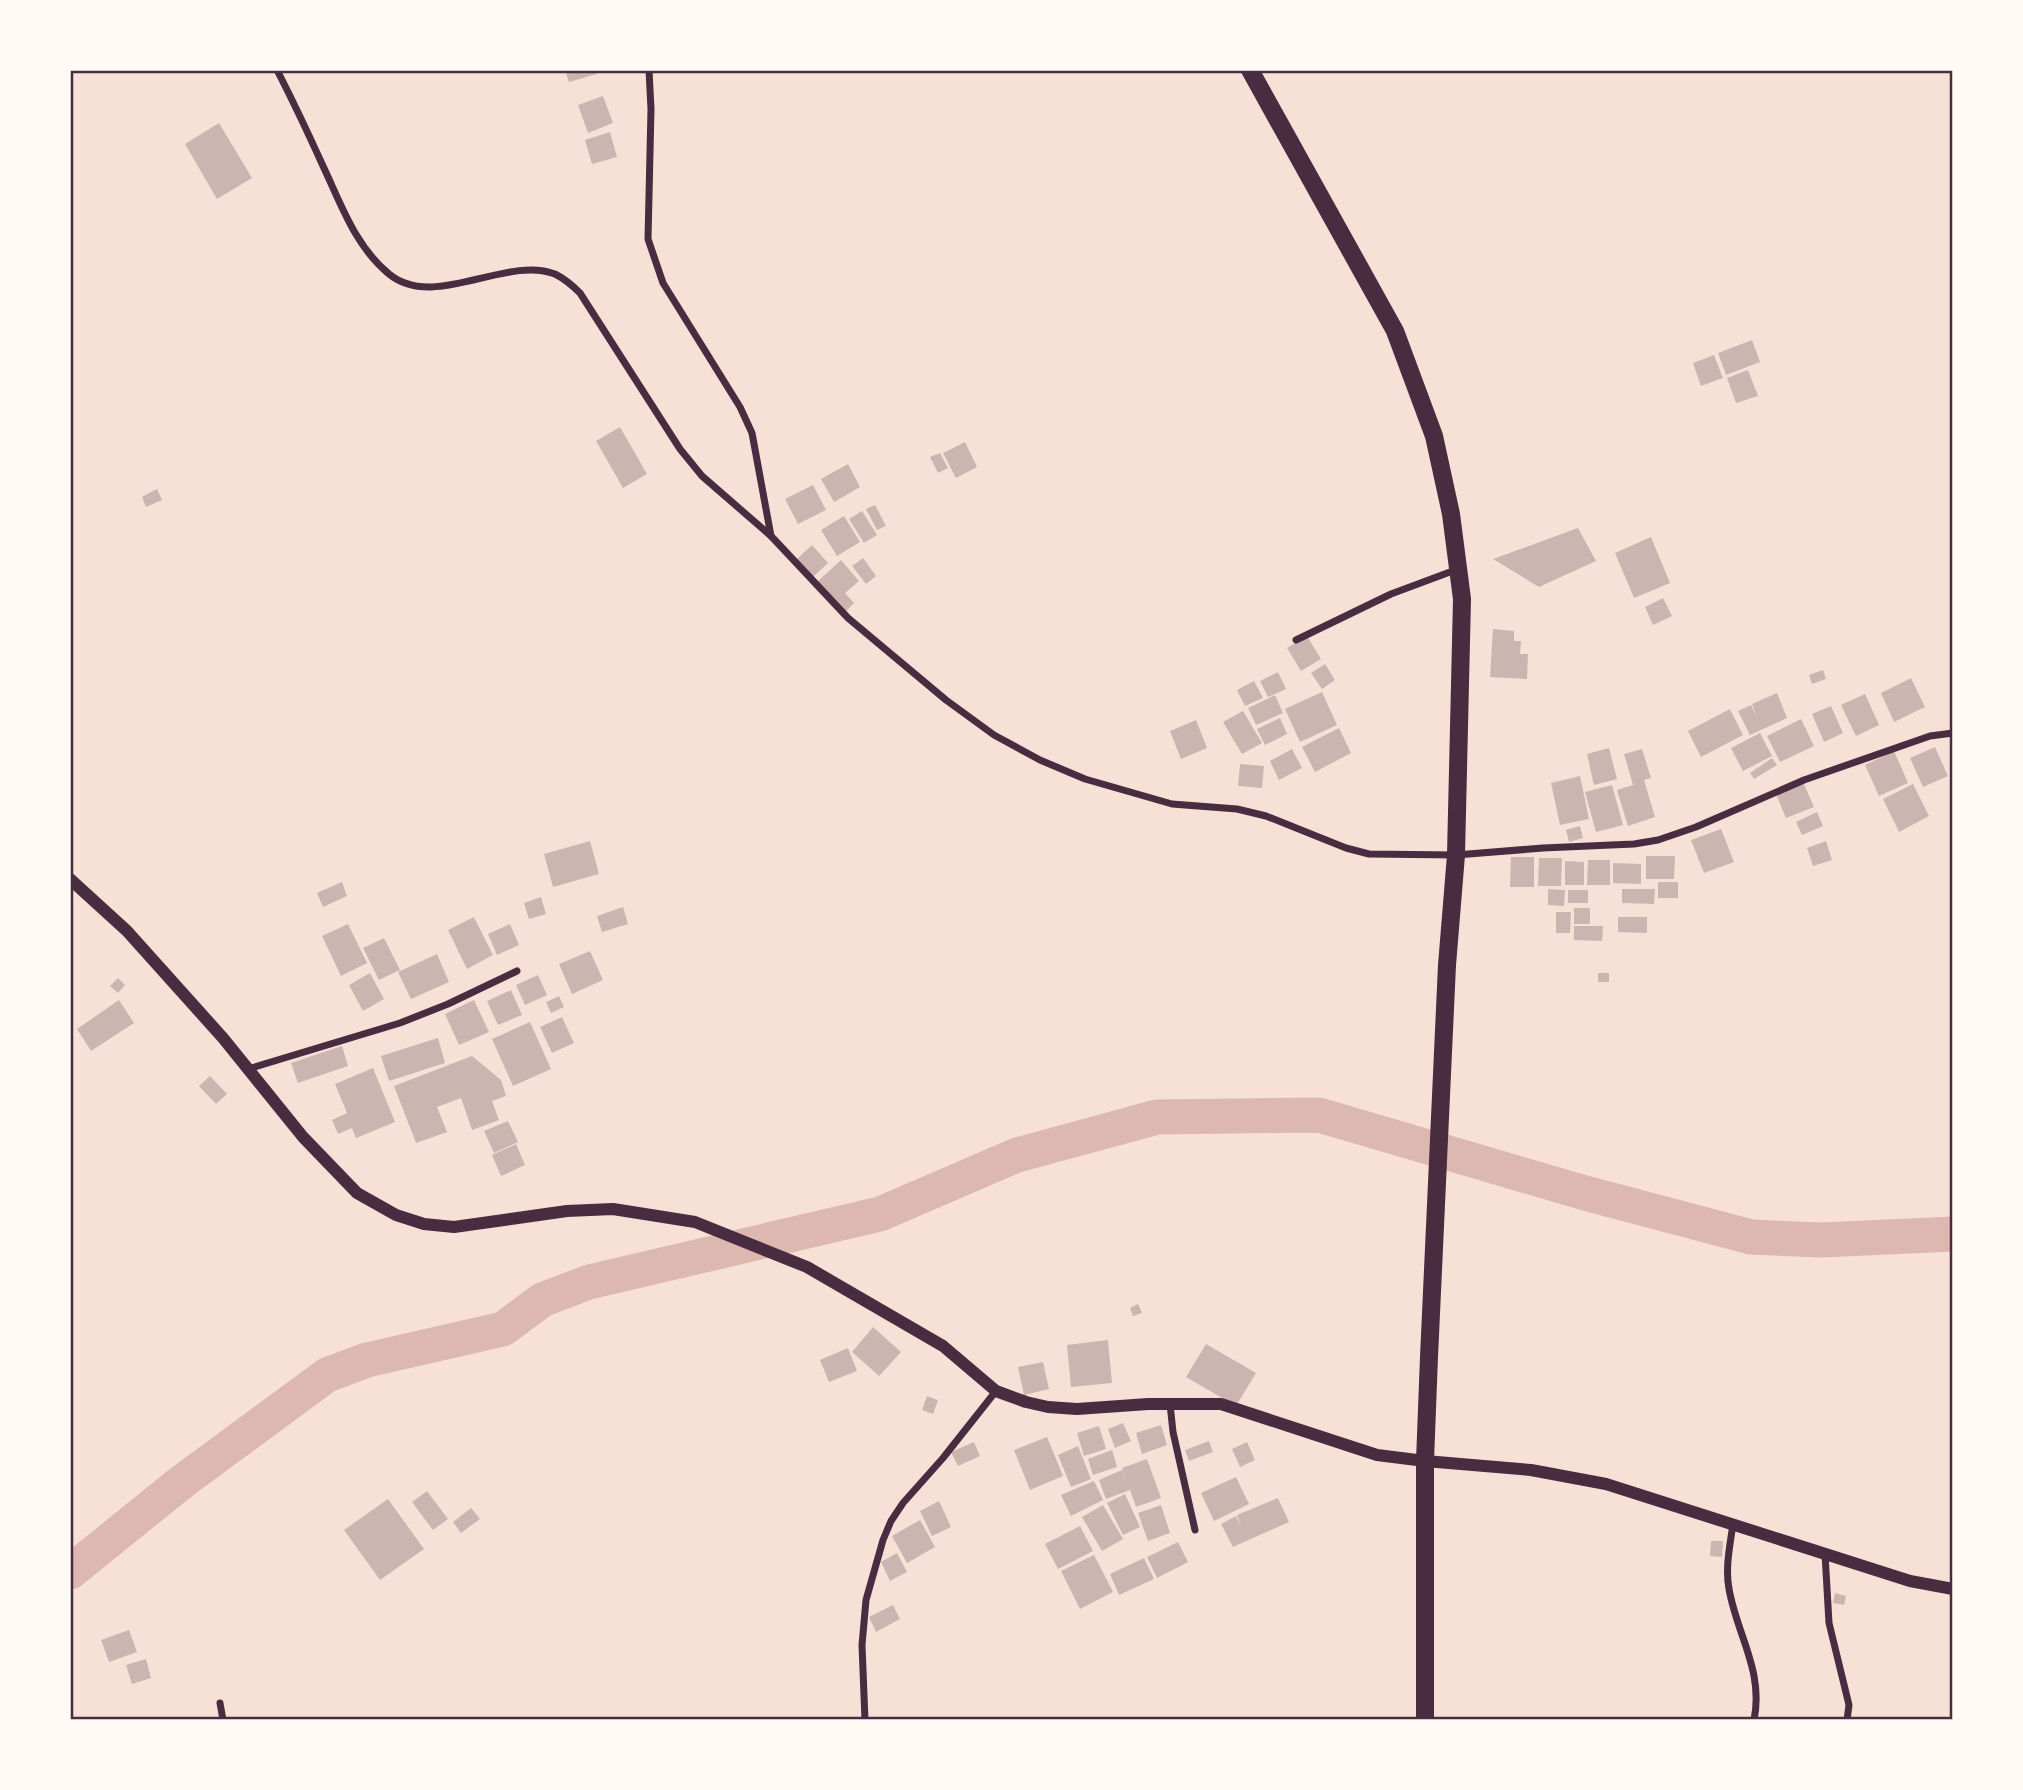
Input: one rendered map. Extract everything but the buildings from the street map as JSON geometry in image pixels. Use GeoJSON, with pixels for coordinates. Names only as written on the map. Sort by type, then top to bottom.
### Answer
{"type":"FeatureCollection","features":[{"type":"Feature","properties":{"kind":"main road"},"geometry":{"type":"LineString","coordinates":[[1250,70],[1395,331],[1434,436],[1451,514],[1462,598],[1456,855],[1447,965],[1425,1461],[1425,1720]]}},
{"type":"Feature","properties":{"kind":"street"},"geometry":{"type":"LineString","coordinates":[[277,70],[352,229],[380,265],[403,283],[415,286],[444,285],[526,271],[552,273],[567,280],[580,293],[680,449],[702,476],[771,536],[848,618],[994,735],[1040,760],[1085,779],[1172,804],[1237,809],[1266,816],[1346,848],[1369,854],[1456,855],[1634,844],[1658,840],[1696,827],[1804,780],[1930,736],[1953,733]]}},
{"type":"Feature","properties":{"kind":"street"},"geometry":{"type":"LineString","coordinates":[[649,70],[651,109],[648,239],[663,283],[740,407],[752,433],[771,536]]}},
{"type":"Feature","properties":{"kind":"street"},"geometry":{"type":"LineString","coordinates":[[1296,640],[1391,594],[1458,569]]}},
{"type":"Feature","properties":{"kind":"street"},"geometry":{"type":"LineString","coordinates":[[70,879],[127,931],[223,1038],[303,1138],[357,1193],[396,1215],[424,1224],[454,1227],[567,1211],[613,1209],[695,1222],[807,1267],[943,1346],[996,1391],[1048,1408],[1077,1409],[1170,1403],[1221,1404],[1377,1455],[1531,1469],[1606,1484],[1910,1581],[1953,1589]]}},
{"type":"Feature","properties":{"kind":"street"},"geometry":{"type":"LineString","coordinates":[[248,1069],[401,1023],[449,1004],[517,971]]}},
{"type":"Feature","properties":{"kind":"street"},"geometry":{"type":"LineString","coordinates":[[865,1720],[862,1645],[866,1600],[883,1541],[891,1521],[903,1503],[996,1391]]}},
{"type":"Feature","properties":{"kind":"street"},"geometry":{"type":"LineString","coordinates":[[1170,1403],[1173,1432],[1195,1530]]}},
{"type":"Feature","properties":{"kind":"street"},"geometry":{"type":"LineString","coordinates":[[1733,1524],[1727,1564],[1728,1586],[1757,1680],[1758,1703],[1754,1720]]}},
{"type":"Feature","properties":{"kind":"street"},"geometry":{"type":"LineString","coordinates":[[1825,1554],[1829,1623],[1849,1705],[1847,1720]]}},
{"type":"Feature","properties":{"kind":"street"},"geometry":{"type":"LineString","coordinates":[[220,1703],[223,1720]]}},
{"type":"Feature","properties":{"kind":"waterway"},"geometry":{"type":"LineString","coordinates":[[70,1572],[183,1481],[327,1375],[367,1360],[503,1329],[542,1300],[589,1282],[880,1214],[1017,1155],[1157,1117],[1319,1115],[1585,1193],[1751,1237],[1821,1240],[1953,1234]]}}]}
